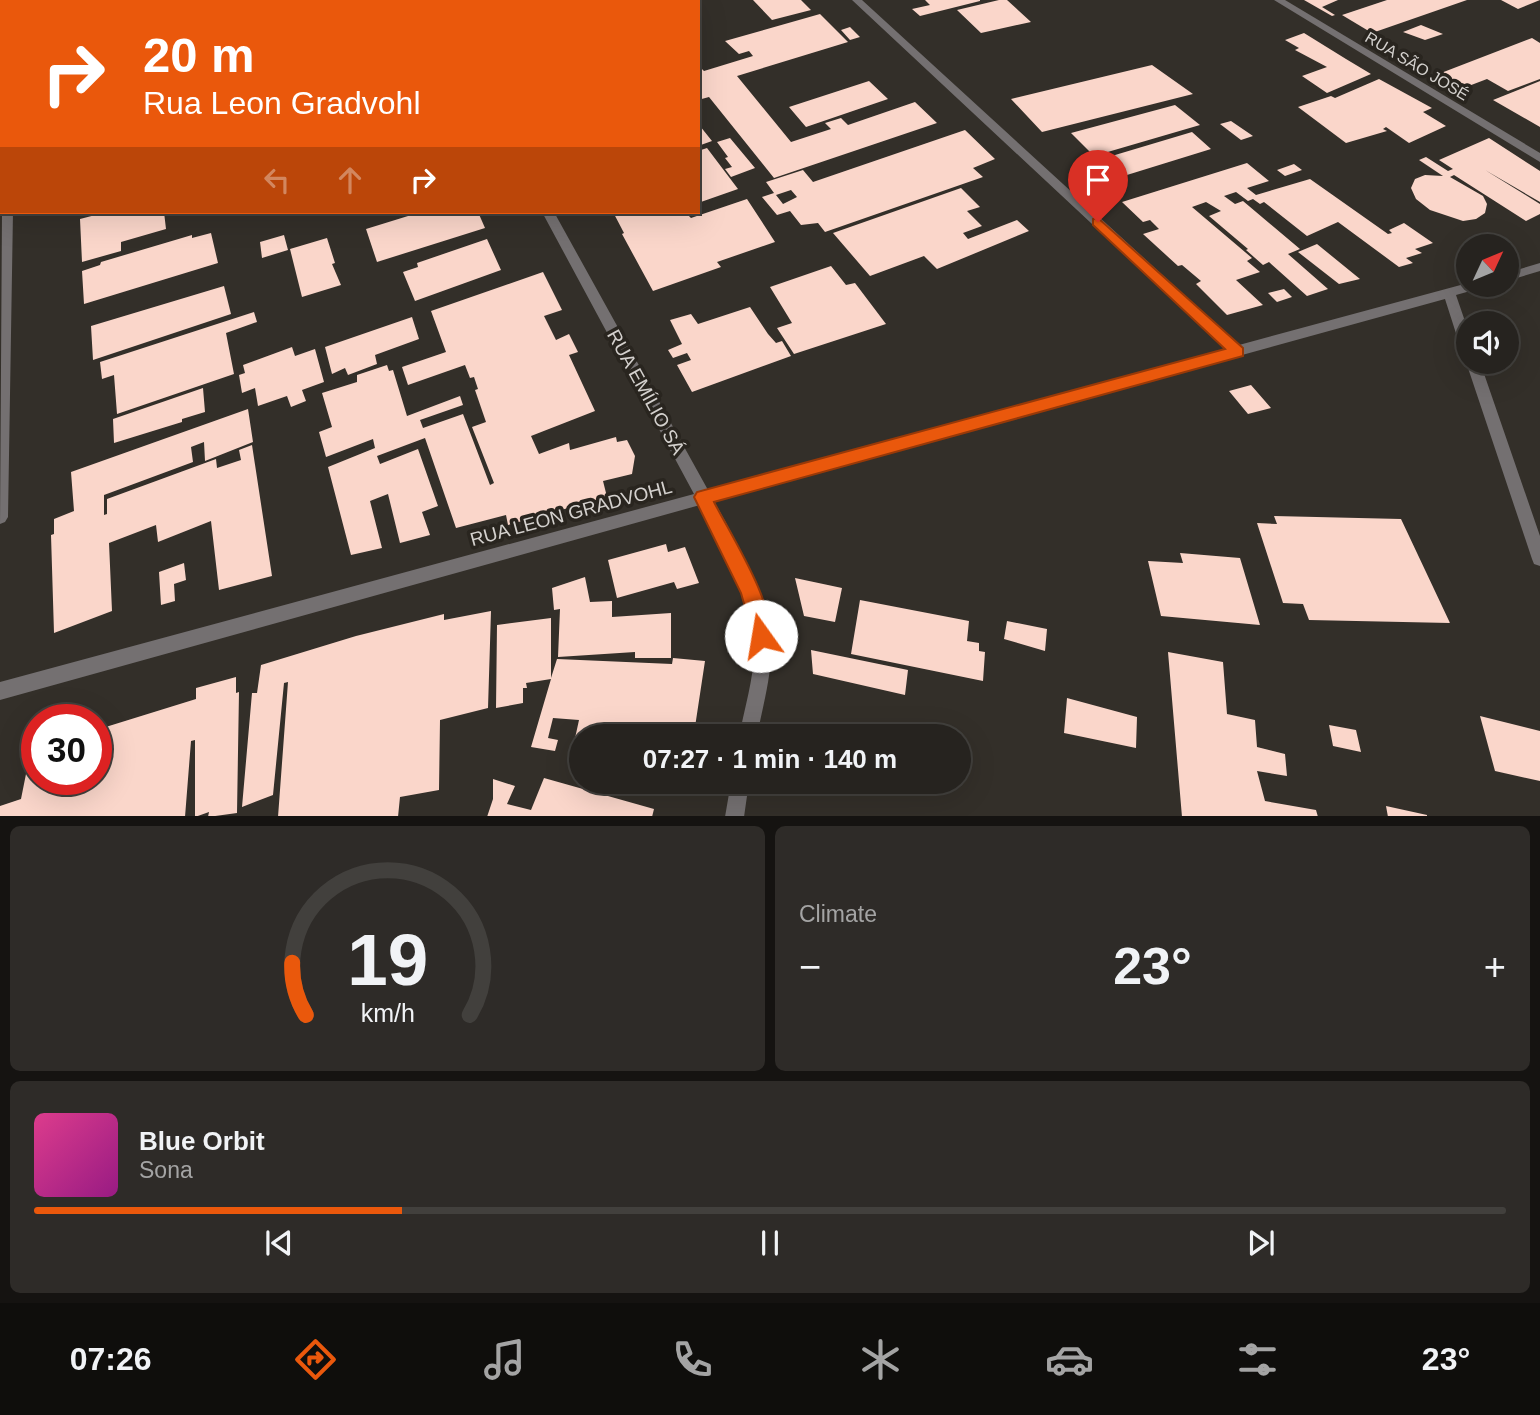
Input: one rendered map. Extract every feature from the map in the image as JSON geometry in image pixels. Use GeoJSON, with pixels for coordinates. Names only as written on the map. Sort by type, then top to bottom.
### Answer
{"type":"FeatureCollection","features":[{"type":"Feature","properties":{"kind":"street"},"geometry":{"type":"LineString","coordinates":[[857,0],[1238,352]]}},
{"type":"Feature","properties":{"kind":"street","name":"RUA SÃO JOSÉ"},"geometry":{"type":"LineString","coordinates":[[1279,0],[1540,158]]}},
{"type":"Feature","properties":{"kind":"street"},"geometry":{"type":"LineString","coordinates":[[0,517],[7,214]]}},
{"type":"Feature","properties":{"kind":"street","name":"RUA EMÍLIO SÁ"},"geometry":{"type":"LineString","coordinates":[[549,214],[703,497],[750,591],[760,619],[763,652],[750,724]]}},
{"type":"Feature","properties":{"kind":"street"},"geometry":{"type":"LineString","coordinates":[[1519,273],[1540,267]]}},
{"type":"Feature","properties":{"kind":"street","name":"RUA LEON GRADVOHL"},"geometry":{"type":"LineString","coordinates":[[0,691],[1456,291]]}},
{"type":"Feature","properties":{"kind":"street"},"geometry":{"type":"LineString","coordinates":[[1449,293],[1456,314]]}},
{"type":"Feature","properties":{"kind":"street"},"geometry":{"type":"LineString","coordinates":[[1477,374],[1540,559]]}},
{"type":"Feature","properties":{"kind":"street"},"geometry":{"type":"LineString","coordinates":[[734,816],[738,794]]}},
{"type":"Feature","properties":{"kind":"building"},"geometry":{"type":"Polygon","coordinates":[[[753,0],[801,0],[811,10],[772,20],[753,0]]]}},
{"type":"Feature","properties":{"kind":"building"},"geometry":{"type":"Polygon","coordinates":[[[925,0],[980,1],[920,16],[912,9],[930,5],[925,0]]]}},
{"type":"Feature","properties":{"kind":"building"},"geometry":{"type":"Polygon","coordinates":[[[1007,0],[1031,22],[981,33],[957,10],[1007,0]]]}},
{"type":"Feature","properties":{"kind":"building"},"geometry":{"type":"Polygon","coordinates":[[[1304,0],[1338,0],[1322,7],[1335,15],[1332,16],[1304,0]]]}},
{"type":"Feature","properties":{"kind":"building"},"geometry":{"type":"Polygon","coordinates":[[[1387,0],[1467,0],[1372,33],[1342,15],[1387,0]]]}},
{"type":"Feature","properties":{"kind":"building"},"geometry":{"type":"Polygon","coordinates":[[[1501,0],[1540,0],[1518,9],[1501,0]]]}},
{"type":"Feature","properties":{"kind":"building"},"geometry":{"type":"Polygon","coordinates":[[[820,14],[848,42],[737,76],[791,142],[831,129],[825,123],[841,118],[848,125],[915,102],[937,123],[774,178],[709,97],[700,99],[700,67],[704,71],[753,56],[749,51],[739,54],[725,41],[820,14]]]}},
{"type":"Feature","properties":{"kind":"building"},"geometry":{"type":"Polygon","coordinates":[[[1421,25],[1443,34],[1425,40],[1403,32],[1421,25]]]}},
{"type":"Feature","properties":{"kind":"building"},"geometry":{"type":"Polygon","coordinates":[[[850,27],[860,37],[850,40],[841,30],[850,27]]]}},
{"type":"Feature","properties":{"kind":"building"},"geometry":{"type":"Polygon","coordinates":[[[1304,33],[1371,74],[1327,93],[1302,76],[1327,67],[1295,50],[1299,48],[1285,40],[1304,33]]]}},
{"type":"Feature","properties":{"kind":"building"},"geometry":{"type":"Polygon","coordinates":[[[1532,38],[1540,43],[1540,79],[1508,91],[1487,79],[1466,87],[1441,73],[1532,38]]]}},
{"type":"Feature","properties":{"kind":"building"},"geometry":{"type":"Polygon","coordinates":[[[1152,65],[1193,94],[1042,132],[1011,99],[1152,65]]]}},
{"type":"Feature","properties":{"kind":"building"},"geometry":{"type":"Polygon","coordinates":[[[1379,79],[1432,108],[1423,112],[1446,126],[1409,143],[1386,127],[1383,129],[1387,131],[1346,143],[1298,107],[1331,96],[1335,98],[1379,79]]]}},
{"type":"Feature","properties":{"kind":"building"},"geometry":{"type":"Polygon","coordinates":[[[869,81],[888,99],[806,127],[789,107],[869,81]]]}},
{"type":"Feature","properties":{"kind":"building"},"geometry":{"type":"Polygon","coordinates":[[[1540,81],[1540,127],[1493,100],[1523,88],[1540,81]]]}},
{"type":"Feature","properties":{"kind":"building"},"geometry":{"type":"Polygon","coordinates":[[[1175,105],[1200,125],[1094,156],[1071,133],[1175,105]]]}},
{"type":"Feature","properties":{"kind":"building"},"geometry":{"type":"Polygon","coordinates":[[[1231,121],[1253,136],[1241,140],[1220,124],[1231,121]]]}},
{"type":"Feature","properties":{"kind":"building"},"geometry":{"type":"Polygon","coordinates":[[[700,126],[712,141],[700,145],[700,126]]]}},
{"type":"Feature","properties":{"kind":"building"},"geometry":{"type":"Polygon","coordinates":[[[965,130],[995,159],[973,168],[983,177],[825,232],[818,223],[801,225],[790,211],[777,215],[762,197],[774,193],[766,182],[803,170],[813,182],[965,130]],[[791,190],[776,195],[783,204],[797,197],[791,190]]]}},
{"type":"Feature","properties":{"kind":"building"},"geometry":{"type":"Polygon","coordinates":[[[1192,132],[1211,149],[1114,179],[1095,161],[1192,132]]]}},
{"type":"Feature","properties":{"kind":"building"},"geometry":{"type":"Polygon","coordinates":[[[730,138],[755,168],[731,177],[725,169],[732,167],[725,158],[728,157],[717,142],[730,138]]]}},
{"type":"Feature","properties":{"kind":"building"},"geometry":{"type":"Polygon","coordinates":[[[1489,138],[1540,171],[1540,202],[1485,170],[1540,204],[1540,214],[1526,221],[1454,175],[1450,177],[1483,196],[1487,204],[1485,213],[1476,219],[1463,221],[1430,210],[1416,199],[1411,188],[1415,179],[1425,175],[1443,176],[1419,160],[1426,157],[1448,171],[1453,169],[1439,160],[1489,138]]]}},
{"type":"Feature","properties":{"kind":"building"},"geometry":{"type":"Polygon","coordinates":[[[707,148],[738,189],[700,202],[700,150],[707,148]]]}},
{"type":"Feature","properties":{"kind":"building"},"geometry":{"type":"Polygon","coordinates":[[[1247,163],[1269,181],[1247,188],[1256,195],[1310,179],[1388,234],[1392,233],[1389,230],[1404,223],[1433,243],[1415,249],[1422,253],[1406,258],[1413,263],[1399,267],[1338,222],[1307,236],[1264,202],[1260,204],[1253,199],[1248,201],[1236,192],[1224,196],[1235,204],[1243,201],[1300,249],[1288,254],[1328,289],[1307,296],[1269,262],[1263,265],[1209,216],[1221,211],[1206,202],[1192,207],[1252,258],[1247,261],[1260,272],[1236,280],[1263,305],[1227,315],[1196,284],[1201,281],[1182,265],[1178,266],[1143,234],[1159,229],[1150,220],[1143,222],[1122,202],[1247,163]]]}},
{"type":"Feature","properties":{"kind":"building"},"geometry":{"type":"Polygon","coordinates":[[[1294,164],[1302,170],[1285,176],[1277,170],[1294,164]]]}},
{"type":"Feature","properties":{"kind":"building"},"geometry":{"type":"Polygon","coordinates":[[[961,188],[980,207],[967,211],[982,226],[963,233],[968,239],[1017,220],[1029,231],[937,269],[924,256],[870,276],[833,233],[961,188]]]}},
{"type":"Feature","properties":{"kind":"building"},"geometry":{"type":"Polygon","coordinates":[[[747,199],[775,242],[717,262],[721,267],[653,291],[614,214],[687,214],[691,218],[747,199]]]}},
{"type":"Feature","properties":{"kind":"building"},"geometry":{"type":"Polygon","coordinates":[[[99,214],[164,214],[166,229],[121,242],[121,251],[82,262],[80,219],[99,214]]]}},
{"type":"Feature","properties":{"kind":"building"},"geometry":{"type":"Polygon","coordinates":[[[415,214],[479,214],[485,228],[377,262],[366,229],[415,214]]]}},
{"type":"Feature","properties":{"kind":"building"},"geometry":{"type":"Polygon","coordinates":[[[211,233],[218,263],[84,304],[82,271],[100,265],[101,262],[192,235],[192,238],[211,233]]]}},
{"type":"Feature","properties":{"kind":"building"},"geometry":{"type":"Polygon","coordinates":[[[284,235],[288,250],[262,258],[260,242],[284,235]]]}},
{"type":"Feature","properties":{"kind":"building"},"geometry":{"type":"Polygon","coordinates":[[[327,238],[335,263],[332,264],[341,285],[302,297],[290,249],[327,238]]]}},
{"type":"Feature","properties":{"kind":"building"},"geometry":{"type":"Polygon","coordinates":[[[487,239],[501,270],[415,301],[403,272],[418,267],[417,263],[487,239]]]}},
{"type":"Feature","properties":{"kind":"building"},"geometry":{"type":"Polygon","coordinates":[[[1317,244],[1360,279],[1339,284],[1298,252],[1317,244]]]}},
{"type":"Feature","properties":{"kind":"building"},"geometry":{"type":"Polygon","coordinates":[[[831,266],[846,285],[855,283],[886,324],[794,354],[777,328],[792,323],[770,287],[831,266]]]}},
{"type":"Feature","properties":{"kind":"building"},"geometry":{"type":"Polygon","coordinates":[[[543,272],[562,310],[544,316],[556,340],[569,334],[578,352],[569,355],[595,411],[531,436],[539,454],[569,443],[570,450],[616,437],[617,442],[627,440],[635,456],[632,474],[603,481],[607,497],[508,525],[506,515],[456,528],[425,438],[377,456],[380,464],[418,449],[438,506],[422,512],[430,535],[400,543],[388,494],[370,501],[382,548],[351,555],[328,467],[375,448],[373,439],[326,457],[319,432],[332,427],[322,393],[357,382],[357,375],[387,365],[389,371],[393,370],[407,416],[460,396],[463,405],[420,420],[423,428],[463,414],[490,485],[494,483],[472,427],[486,422],[475,390],[478,389],[474,377],[470,378],[465,365],[408,385],[402,367],[446,352],[431,311],[543,272]]]}},
{"type":"Feature","properties":{"kind":"building"},"geometry":{"type":"Polygon","coordinates":[[[224,286],[231,314],[93,360],[91,326],[224,286]]]}},
{"type":"Feature","properties":{"kind":"building"},"geometry":{"type":"Polygon","coordinates":[[[1284,289],[1292,297],[1277,302],[1268,293],[1284,289]]]}},
{"type":"Feature","properties":{"kind":"building"},"geometry":{"type":"Polygon","coordinates":[[[750,307],[768,334],[776,343],[782,341],[791,356],[692,392],[677,365],[691,360],[687,353],[673,358],[668,350],[682,344],[670,320],[691,314],[698,324],[750,307]]]}},
{"type":"Feature","properties":{"kind":"building"},"geometry":{"type":"Polygon","coordinates":[[[254,312],[257,322],[226,333],[234,374],[117,414],[114,375],[102,379],[100,362],[254,312]]]}},
{"type":"Feature","properties":{"kind":"building"},"geometry":{"type":"Polygon","coordinates":[[[412,317],[419,339],[375,355],[377,364],[348,375],[345,368],[332,374],[325,347],[412,317]]]}},
{"type":"Feature","properties":{"kind":"building"},"geometry":{"type":"Polygon","coordinates":[[[292,347],[295,356],[315,349],[324,382],[302,390],[306,401],[291,407],[287,396],[258,406],[255,388],[242,393],[239,375],[245,373],[243,365],[292,347]]]}},
{"type":"Feature","properties":{"kind":"building"},"geometry":{"type":"Polygon","coordinates":[[[1251,385],[1271,408],[1248,414],[1229,391],[1251,385]]]}},
{"type":"Feature","properties":{"kind":"building"},"geometry":{"type":"Polygon","coordinates":[[[203,388],[205,412],[114,443],[113,419],[203,388]]]}},
{"type":"Feature","properties":{"kind":"building"},"geometry":{"type":"Polygon","coordinates":[[[248,409],[253,442],[205,461],[204,442],[191,447],[193,462],[104,495],[104,515],[107,514],[107,499],[216,459],[217,468],[241,460],[239,450],[252,445],[272,576],[219,590],[211,521],[158,542],[156,525],[109,543],[112,611],[54,633],[51,535],[54,534],[54,519],[74,511],[71,472],[248,409]]]}},
{"type":"Feature","properties":{"kind":"building"},"geometry":{"type":"Polygon","coordinates":[[[1274,516],[1401,519],[1450,623],[1309,620],[1303,604],[1283,603],[1257,523],[1277,524],[1274,516]]]}},
{"type":"Feature","properties":{"kind":"building"},"geometry":{"type":"Polygon","coordinates":[[[666,544],[668,552],[685,547],[699,583],[677,589],[674,582],[617,598],[608,560],[666,544]]]}},
{"type":"Feature","properties":{"kind":"building"},"geometry":{"type":"Polygon","coordinates":[[[1180,553],[1240,558],[1260,625],[1161,616],[1148,561],[1183,563],[1180,553]]]}},
{"type":"Feature","properties":{"kind":"building"},"geometry":{"type":"Polygon","coordinates":[[[184,563],[186,580],[174,584],[175,601],[161,605],[159,572],[184,563]]]}},
{"type":"Feature","properties":{"kind":"building"},"geometry":{"type":"Polygon","coordinates":[[[585,577],[590,602],[612,601],[612,617],[671,613],[671,658],[635,658],[635,652],[558,657],[560,609],[554,610],[552,588],[585,577]]]}},
{"type":"Feature","properties":{"kind":"building"},"geometry":{"type":"Polygon","coordinates":[[[795,578],[842,588],[835,622],[804,616],[795,578]]]}},
{"type":"Feature","properties":{"kind":"building"},"geometry":{"type":"Polygon","coordinates":[[[860,600],[969,621],[967,641],[979,643],[979,651],[985,652],[983,681],[851,654],[860,600]]]}},
{"type":"Feature","properties":{"kind":"building"},"geometry":{"type":"Polygon","coordinates":[[[491,611],[488,708],[440,720],[439,790],[400,797],[398,816],[278,816],[288,682],[284,683],[273,795],[242,807],[252,693],[257,693],[261,665],[356,636],[444,614],[444,620],[491,611]]]}},
{"type":"Feature","properties":{"kind":"building"},"geometry":{"type":"Polygon","coordinates":[[[551,618],[551,678],[557,659],[672,664],[673,658],[705,661],[695,724],[578,724],[579,720],[553,718],[548,738],[558,740],[555,751],[531,747],[551,679],[526,683],[527,688],[523,688],[523,703],[496,708],[497,625],[551,618]]]}},
{"type":"Feature","properties":{"kind":"building"},"geometry":{"type":"Polygon","coordinates":[[[1007,621],[1047,629],[1045,651],[1004,639],[1007,621]]]}},
{"type":"Feature","properties":{"kind":"building"},"geometry":{"type":"Polygon","coordinates":[[[811,650],[908,670],[905,695],[813,674],[811,650]]]}},
{"type":"Feature","properties":{"kind":"building"},"geometry":{"type":"Polygon","coordinates":[[[1168,652],[1223,662],[1227,714],[1255,720],[1257,747],[1285,754],[1287,776],[1257,771],[1265,801],[1316,810],[1318,816],[1182,816],[1168,652]]]}},
{"type":"Feature","properties":{"kind":"building"},"geometry":{"type":"Polygon","coordinates":[[[236,677],[236,693],[239,692],[237,813],[208,816],[209,812],[195,816],[195,740],[191,741],[185,816],[0,816],[0,806],[21,799],[22,795],[112,795],[112,725],[196,699],[196,688],[236,677]]]}},
{"type":"Feature","properties":{"kind":"building"},"geometry":{"type":"Polygon","coordinates":[[[1067,698],[1137,717],[1136,748],[1064,733],[1067,698]]]}},
{"type":"Feature","properties":{"kind":"building"},"geometry":{"type":"Polygon","coordinates":[[[1480,716],[1540,731],[1540,781],[1495,771],[1480,716]]]}},
{"type":"Feature","properties":{"kind":"building"},"geometry":{"type":"Polygon","coordinates":[[[1329,725],[1356,730],[1361,752],[1333,746],[1329,725]]]}},
{"type":"Feature","properties":{"kind":"building"},"geometry":{"type":"Polygon","coordinates":[[[544,778],[569,785],[569,794],[601,794],[654,809],[652,816],[487,816],[493,799],[493,779],[515,786],[507,804],[531,810],[544,778]]]}},
{"type":"Feature","properties":{"kind":"building"},"geometry":{"type":"Polygon","coordinates":[[[1386,806],[1427,815],[1427,816],[1388,816],[1386,806]]]}},
{"type":"Feature","properties":{"kind":"route"},"geometry":{"type":"LineString","coordinates":[[761,636],[760,619],[750,591],[703,497],[1238,352],[1098,222]]}}]}
